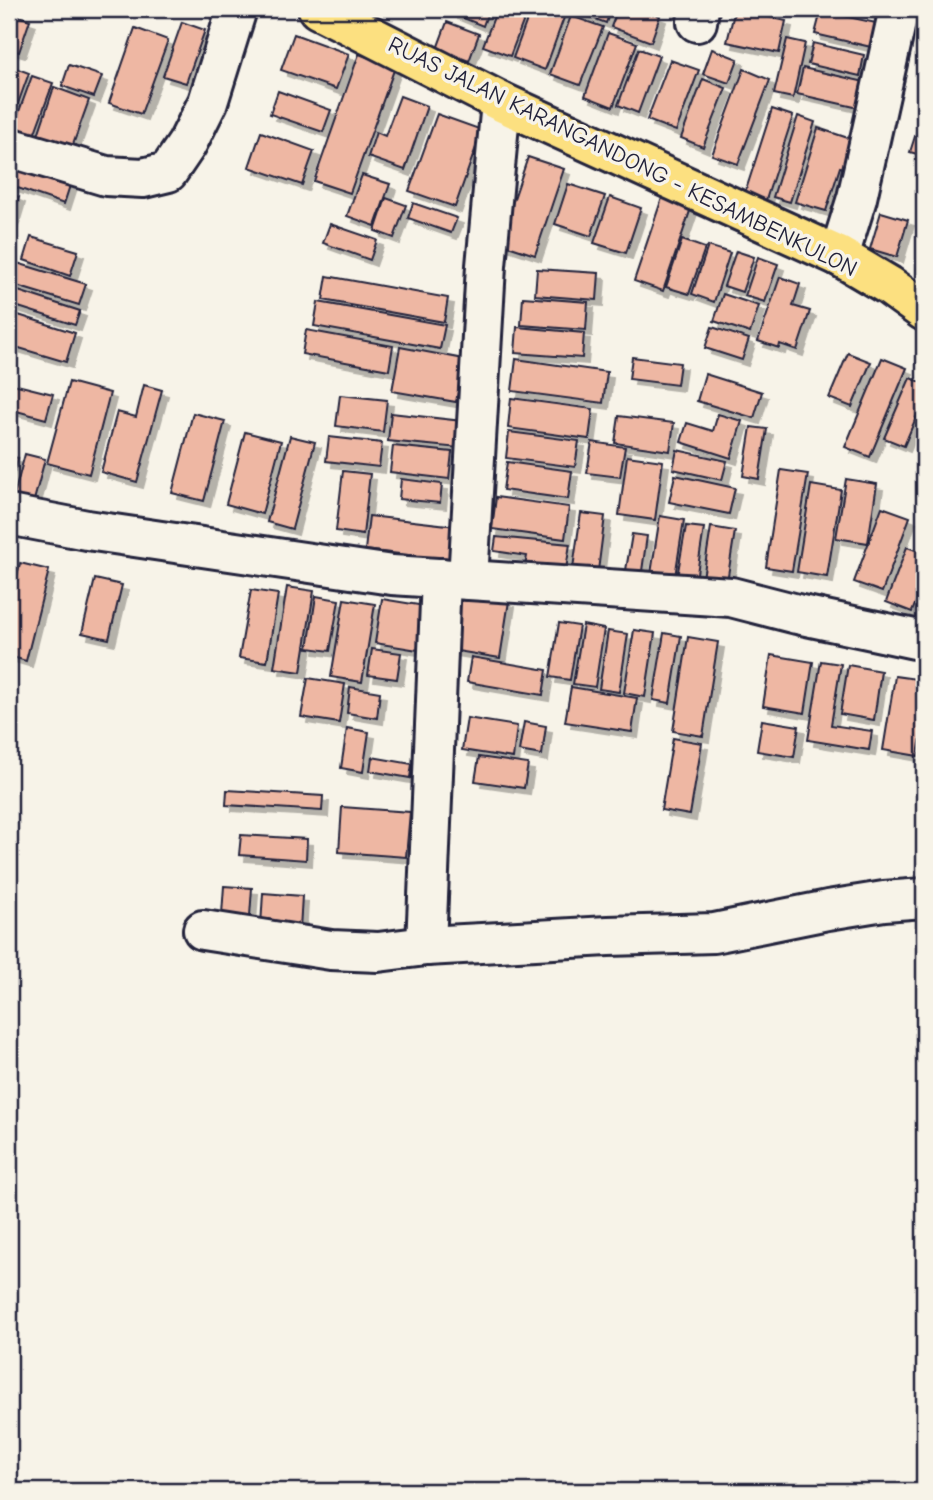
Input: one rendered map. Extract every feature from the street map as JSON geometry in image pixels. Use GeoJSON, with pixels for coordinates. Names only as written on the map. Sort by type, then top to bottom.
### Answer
{"type":"FeatureCollection","features":[{"type":"Feature","properties":{"kind":"main road","name":"RUAS JALAN KARANGANDONG - KESAMBENKULON"},"geometry":{"type":"LineString","coordinates":[[318,9],[501,102],[839,256],[888,285],[924,311]]}},
{"type":"Feature","properties":{"kind":"street"},"geometry":{"type":"LineString","coordinates":[[9,147],[106,176],[143,178],[168,172],[187,144],[208,102],[237,9]]}},
{"type":"Feature","properties":{"kind":"street"},"geometry":{"type":"LineString","coordinates":[[839,256],[906,28]]}},
{"type":"Feature","properties":{"kind":"street"},"geometry":{"type":"LineString","coordinates":[[426,946],[455,579],[501,102]]}},
{"type":"Feature","properties":{"kind":"street"},"geometry":{"type":"LineString","coordinates":[[9,515],[87,530],[392,575],[731,597],[924,641]]}},
{"type":"Feature","properties":{"kind":"street"},"geometry":{"type":"LineString","coordinates":[[203,930],[331,950],[378,952],[426,946],[714,933],[828,910],[924,898]]}},
{"type":"Feature","properties":{"kind":"building"},"geometry":{"type":"Polygon","coordinates":[[[452,9],[489,9],[483,26],[451,13],[452,9]]]}},
{"type":"Feature","properties":{"kind":"building"},"geometry":{"type":"Polygon","coordinates":[[[497,9],[528,9],[510,56],[483,46],[497,9]]]}},
{"type":"Feature","properties":{"kind":"building"},"geometry":{"type":"Polygon","coordinates":[[[531,9],[557,9],[566,12],[545,70],[513,58],[531,9]]]}},
{"type":"Feature","properties":{"kind":"building"},"geometry":{"type":"Polygon","coordinates":[[[568,9],[611,9],[606,23],[568,9]]]}},
{"type":"Feature","properties":{"kind":"building"},"geometry":{"type":"Polygon","coordinates":[[[618,9],[641,9],[660,16],[651,42],[611,27],[618,9]]]}},
{"type":"Feature","properties":{"kind":"building"},"geometry":{"type":"Polygon","coordinates":[[[735,9],[786,21],[779,53],[727,42],[735,9]]]}},
{"type":"Feature","properties":{"kind":"building"},"geometry":{"type":"Polygon","coordinates":[[[849,9],[886,9],[884,16],[849,9]]]}},
{"type":"Feature","properties":{"kind":"building"},"geometry":{"type":"Polygon","coordinates":[[[821,11],[876,23],[871,47],[815,34],[821,11]]]}},
{"type":"Feature","properties":{"kind":"building"},"geometry":{"type":"Polygon","coordinates":[[[9,13],[30,20],[19,52],[9,49],[9,13]]]}},
{"type":"Feature","properties":{"kind":"building"},"geometry":{"type":"Polygon","coordinates":[[[571,16],[603,27],[580,85],[550,74],[571,16]]]}},
{"type":"Feature","properties":{"kind":"building"},"geometry":{"type":"Polygon","coordinates":[[[182,22],[205,30],[186,83],[163,76],[182,22]]]}},
{"type":"Feature","properties":{"kind":"building"},"geometry":{"type":"Polygon","coordinates":[[[447,22],[479,34],[469,61],[437,49],[447,22]]]}},
{"type":"Feature","properties":{"kind":"building"},"geometry":{"type":"Polygon","coordinates":[[[135,28],[168,40],[141,114],[109,103],[135,28]]]}},
{"type":"Feature","properties":{"kind":"building"},"geometry":{"type":"Polygon","coordinates":[[[608,33],[637,43],[613,107],[585,96],[608,33]]]}},
{"type":"Feature","properties":{"kind":"building"},"geometry":{"type":"Polygon","coordinates":[[[294,34],[349,54],[336,89],[281,70],[294,34]]]}},
{"type":"Feature","properties":{"kind":"building"},"geometry":{"type":"Polygon","coordinates":[[[787,39],[805,43],[793,98],[774,94],[787,39]]]}},
{"type":"Feature","properties":{"kind":"building"},"geometry":{"type":"Polygon","coordinates":[[[813,43],[864,55],[860,76],[808,64],[813,43]]]}},
{"type":"Feature","properties":{"kind":"building"},"geometry":{"type":"Polygon","coordinates":[[[639,49],[659,56],[638,113],[618,105],[639,49]]]}},
{"type":"Feature","properties":{"kind":"building"},"geometry":{"type":"Polygon","coordinates":[[[712,49],[738,59],[729,83],[703,74],[712,49]]]}},
{"type":"Feature","properties":{"kind":"building"},"geometry":{"type":"Polygon","coordinates":[[[359,54],[395,67],[350,193],[314,181],[359,54]]]}},
{"type":"Feature","properties":{"kind":"building"},"geometry":{"type":"Polygon","coordinates":[[[670,60],[699,70],[676,131],[647,120],[670,60]]]}},
{"type":"Feature","properties":{"kind":"building"},"geometry":{"type":"Polygon","coordinates":[[[69,65],[102,76],[94,97],[62,86],[69,65]]]}},
{"type":"Feature","properties":{"kind":"building"},"geometry":{"type":"Polygon","coordinates":[[[10,66],[29,73],[12,120],[9,119],[10,66]]]}},
{"type":"Feature","properties":{"kind":"building"},"geometry":{"type":"Polygon","coordinates":[[[803,68],[865,82],[859,108],[797,94],[803,68]]]}},
{"type":"Feature","properties":{"kind":"building"},"geometry":{"type":"Polygon","coordinates":[[[744,69],[770,80],[738,164],[712,155],[744,69]]]}},
{"type":"Feature","properties":{"kind":"building"},"geometry":{"type":"Polygon","coordinates":[[[32,76],[53,83],[34,135],[13,128],[32,76]]]}},
{"type":"Feature","properties":{"kind":"building"},"geometry":{"type":"Polygon","coordinates":[[[703,79],[726,88],[703,147],[681,138],[703,79]]]}},
{"type":"Feature","properties":{"kind":"building"},"geometry":{"type":"Polygon","coordinates":[[[54,87],[89,100],[70,153],[36,141],[54,87]]]}},
{"type":"Feature","properties":{"kind":"building"},"geometry":{"type":"Polygon","coordinates":[[[278,91],[331,110],[323,132],[270,114],[278,91]]]}},
{"type":"Feature","properties":{"kind":"building"},"geometry":{"type":"Polygon","coordinates":[[[400,96],[427,106],[405,170],[368,157],[376,132],[385,136],[400,96]]]}},
{"type":"Feature","properties":{"kind":"building"},"geometry":{"type":"Polygon","coordinates":[[[772,109],[793,116],[765,203],[744,196],[772,109]]]}},
{"type":"Feature","properties":{"kind":"building"},"geometry":{"type":"Polygon","coordinates":[[[437,114],[482,130],[455,207],[409,191],[437,114]]]}},
{"type":"Feature","properties":{"kind":"building"},"geometry":{"type":"Polygon","coordinates":[[[798,116],[815,122],[790,202],[773,197],[798,116]]]}},
{"type":"Feature","properties":{"kind":"building"},"geometry":{"type":"Polygon","coordinates":[[[918,127],[924,129],[924,156],[910,152],[918,127]]]}},
{"type":"Feature","properties":{"kind":"building"},"geometry":{"type":"Polygon","coordinates":[[[818,128],[857,141],[848,169],[840,167],[826,211],[795,202],[818,128]]]}},
{"type":"Feature","properties":{"kind":"building"},"geometry":{"type":"Polygon","coordinates":[[[261,132],[314,151],[302,185],[249,167],[261,132]]]}},
{"type":"Feature","properties":{"kind":"building"},"geometry":{"type":"Polygon","coordinates":[[[9,150],[74,173],[64,204],[9,185],[9,150]]]}},
{"type":"Feature","properties":{"kind":"building"},"geometry":{"type":"Polygon","coordinates":[[[528,157],[564,169],[535,255],[499,243],[528,157]]]}},
{"type":"Feature","properties":{"kind":"building"},"geometry":{"type":"Polygon","coordinates":[[[362,175],[390,184],[375,226],[347,216],[362,175]]]}},
{"type":"Feature","properties":{"kind":"building"},"geometry":{"type":"Polygon","coordinates":[[[568,184],[605,196],[591,236],[555,224],[568,184]]]}},
{"type":"Feature","properties":{"kind":"building"},"geometry":{"type":"Polygon","coordinates":[[[9,193],[19,197],[11,224],[9,223],[9,193]]]}},
{"type":"Feature","properties":{"kind":"building"},"geometry":{"type":"Polygon","coordinates":[[[610,197],[641,208],[626,253],[594,243],[610,197]]]}},
{"type":"Feature","properties":{"kind":"building"},"geometry":{"type":"Polygon","coordinates":[[[386,198],[406,205],[394,238],[375,231],[386,198]]]}},
{"type":"Feature","properties":{"kind":"building"},"geometry":{"type":"Polygon","coordinates":[[[662,198],[691,208],[663,291],[634,281],[662,198]]]}},
{"type":"Feature","properties":{"kind":"building"},"geometry":{"type":"Polygon","coordinates":[[[413,203],[457,218],[451,233],[408,218],[413,203]]]}},
{"type":"Feature","properties":{"kind":"building"},"geometry":{"type":"Polygon","coordinates":[[[881,212],[908,220],[897,257],[870,249],[881,212]]]}},
{"type":"Feature","properties":{"kind":"building"},"geometry":{"type":"Polygon","coordinates":[[[330,224],[377,240],[370,260],[323,243],[330,224]]]}},
{"type":"Feature","properties":{"kind":"building"},"geometry":{"type":"Polygon","coordinates":[[[31,237],[78,251],[70,276],[24,260],[31,237]]]}},
{"type":"Feature","properties":{"kind":"building"},"geometry":{"type":"Polygon","coordinates":[[[682,240],[705,248],[689,294],[666,287],[682,240]]]}},
{"type":"Feature","properties":{"kind":"building"},"geometry":{"type":"Polygon","coordinates":[[[708,246],[730,253],[714,302],[692,294],[708,246]]]}},
{"type":"Feature","properties":{"kind":"building"},"geometry":{"type":"Polygon","coordinates":[[[924,246],[924,270],[918,268],[924,246]]]}},
{"type":"Feature","properties":{"kind":"building"},"geometry":{"type":"Polygon","coordinates":[[[736,251],[754,257],[742,292],[724,286],[736,251]]]}},
{"type":"Feature","properties":{"kind":"building"},"geometry":{"type":"Polygon","coordinates":[[[758,257],[778,264],[765,302],[745,296],[758,257]]]}},
{"type":"Feature","properties":{"kind":"building"},"geometry":{"type":"Polygon","coordinates":[[[17,263],[86,284],[79,305],[10,284],[17,263]]]}},
{"type":"Feature","properties":{"kind":"building"},"geometry":{"type":"Polygon","coordinates":[[[537,269],[599,273],[597,300],[535,295],[537,269]]]}},
{"type":"Feature","properties":{"kind":"building"},"geometry":{"type":"Polygon","coordinates":[[[327,276],[448,298],[444,322],[323,300],[327,276]]]}},
{"type":"Feature","properties":{"kind":"building"},"geometry":{"type":"Polygon","coordinates":[[[780,277],[800,284],[793,306],[810,311],[797,350],[758,341],[780,277]]]}},
{"type":"Feature","properties":{"kind":"building"},"geometry":{"type":"Polygon","coordinates":[[[9,288],[80,311],[75,325],[9,304],[9,288]]]}},
{"type":"Feature","properties":{"kind":"building"},"geometry":{"type":"Polygon","coordinates":[[[723,294],[759,306],[750,333],[714,321],[723,294]]]}},
{"type":"Feature","properties":{"kind":"building"},"geometry":{"type":"Polygon","coordinates":[[[523,297],[588,302],[586,330],[521,325],[523,297]]]}},
{"type":"Feature","properties":{"kind":"building"},"geometry":{"type":"Polygon","coordinates":[[[318,302],[445,325],[440,349],[314,326],[318,302]]]}},
{"type":"Feature","properties":{"kind":"building"},"geometry":{"type":"Polygon","coordinates":[[[9,312],[75,333],[66,362],[9,345],[9,312]]]}},
{"type":"Feature","properties":{"kind":"building"},"geometry":{"type":"Polygon","coordinates":[[[517,327],[584,333],[582,358],[515,353],[517,327]]]}},
{"type":"Feature","properties":{"kind":"building"},"geometry":{"type":"Polygon","coordinates":[[[712,327],[749,339],[742,360],[705,348],[712,327]]]}},
{"type":"Feature","properties":{"kind":"building"},"geometry":{"type":"Polygon","coordinates":[[[306,330],[393,346],[389,370],[302,354],[306,330]]]}},
{"type":"Feature","properties":{"kind":"building"},"geometry":{"type":"Polygon","coordinates":[[[400,347],[464,359],[456,402],[392,391],[400,347]]]}},
{"type":"Feature","properties":{"kind":"building"},"geometry":{"type":"Polygon","coordinates":[[[848,353],[871,362],[852,407],[829,398],[848,353]]]}},
{"type":"Feature","properties":{"kind":"building"},"geometry":{"type":"Polygon","coordinates":[[[632,357],[680,363],[677,385],[629,379],[632,357]]]}},
{"type":"Feature","properties":{"kind":"building"},"geometry":{"type":"Polygon","coordinates":[[[882,358],[907,368],[870,457],[845,447],[882,358]]]}},
{"type":"Feature","properties":{"kind":"building"},"geometry":{"type":"Polygon","coordinates":[[[516,359],[607,372],[603,403],[512,391],[516,359]]]}},
{"type":"Feature","properties":{"kind":"building"},"geometry":{"type":"Polygon","coordinates":[[[705,374],[762,392],[754,418],[697,401],[705,374]]]}},
{"type":"Feature","properties":{"kind":"building"},"geometry":{"type":"Polygon","coordinates":[[[910,378],[924,383],[924,399],[904,446],[884,438],[910,378]]]}},
{"type":"Feature","properties":{"kind":"building"},"geometry":{"type":"Polygon","coordinates":[[[69,382],[110,393],[89,474],[47,463],[69,382]]]}},
{"type":"Feature","properties":{"kind":"building"},"geometry":{"type":"Polygon","coordinates":[[[9,383],[53,394],[46,419],[9,409],[9,383]]]}},
{"type":"Feature","properties":{"kind":"building"},"geometry":{"type":"Polygon","coordinates":[[[144,385],[162,390],[137,482],[101,472],[117,412],[136,417],[144,385]]]}},
{"type":"Feature","properties":{"kind":"building"},"geometry":{"type":"Polygon","coordinates":[[[340,395],[387,400],[383,432],[336,426],[340,395]]]}},
{"type":"Feature","properties":{"kind":"building"},"geometry":{"type":"Polygon","coordinates":[[[511,398],[593,409],[589,439],[508,428],[511,398]]]}},
{"type":"Feature","properties":{"kind":"building"},"geometry":{"type":"Polygon","coordinates":[[[193,413],[225,421],[204,501],[172,493],[193,413]]]}},
{"type":"Feature","properties":{"kind":"building"},"geometry":{"type":"Polygon","coordinates":[[[391,413],[462,421],[459,448],[388,441],[391,413]]]}},
{"type":"Feature","properties":{"kind":"building"},"geometry":{"type":"Polygon","coordinates":[[[718,414],[742,421],[731,458],[681,442],[687,423],[713,431],[718,414]]]}},
{"type":"Feature","properties":{"kind":"building"},"geometry":{"type":"Polygon","coordinates":[[[619,416],[674,423],[670,451],[615,443],[619,416]]]}},
{"type":"Feature","properties":{"kind":"building"},"geometry":{"type":"Polygon","coordinates":[[[751,427],[767,429],[759,479],[743,476],[751,427]]]}},
{"type":"Feature","properties":{"kind":"building"},"geometry":{"type":"Polygon","coordinates":[[[245,432],[281,441],[262,514],[226,504],[245,432]]]}},
{"type":"Feature","properties":{"kind":"building"},"geometry":{"type":"Polygon","coordinates":[[[509,432],[579,441],[575,467],[506,458],[509,432]]]}},
{"type":"Feature","properties":{"kind":"building"},"geometry":{"type":"Polygon","coordinates":[[[290,436],[315,442],[292,529],[267,522],[290,436]]]}},
{"type":"Feature","properties":{"kind":"building"},"geometry":{"type":"Polygon","coordinates":[[[329,437],[382,443],[379,467],[326,461],[329,437]]]}},
{"type":"Feature","properties":{"kind":"building"},"geometry":{"type":"Polygon","coordinates":[[[592,442],[625,447],[620,477],[587,473],[592,442]]]}},
{"type":"Feature","properties":{"kind":"building"},"geometry":{"type":"Polygon","coordinates":[[[393,446],[452,452],[449,479],[390,472],[393,446]]]}},
{"type":"Feature","properties":{"kind":"building"},"geometry":{"type":"Polygon","coordinates":[[[677,450],[727,461],[722,480],[673,469],[677,450]]]}},
{"type":"Feature","properties":{"kind":"building"},"geometry":{"type":"Polygon","coordinates":[[[25,454],[45,459],[32,508],[12,503],[25,454]]]}},
{"type":"Feature","properties":{"kind":"building"},"geometry":{"type":"Polygon","coordinates":[[[9,456],[18,458],[10,488],[9,488],[9,456]]]}},
{"type":"Feature","properties":{"kind":"building"},"geometry":{"type":"Polygon","coordinates":[[[627,456],[663,461],[655,520],[619,515],[627,456]]]}},
{"type":"Feature","properties":{"kind":"building"},"geometry":{"type":"Polygon","coordinates":[[[507,462],[572,471],[568,499],[503,490],[507,462]]]}},
{"type":"Feature","properties":{"kind":"building"},"geometry":{"type":"Polygon","coordinates":[[[781,470],[808,474],[792,571],[766,567],[781,470]]]}},
{"type":"Feature","properties":{"kind":"building"},"geometry":{"type":"Polygon","coordinates":[[[343,471],[370,474],[363,535],[336,531],[343,471]]]}},
{"type":"Feature","properties":{"kind":"building"},"geometry":{"type":"Polygon","coordinates":[[[675,475],[735,488],[729,514],[669,502],[675,475]]]}},
{"type":"Feature","properties":{"kind":"building"},"geometry":{"type":"Polygon","coordinates":[[[401,479],[442,484],[440,503],[399,499],[401,479]]]}},
{"type":"Feature","properties":{"kind":"building"},"geometry":{"type":"Polygon","coordinates":[[[846,479],[877,484],[868,543],[836,538],[846,479]]]}},
{"type":"Feature","properties":{"kind":"building"},"geometry":{"type":"Polygon","coordinates":[[[811,485],[841,490],[827,577],[797,572],[811,485]]]}},
{"type":"Feature","properties":{"kind":"building"},"geometry":{"type":"Polygon","coordinates":[[[496,497],[569,507],[565,539],[492,529],[496,497]]]}},
{"type":"Feature","properties":{"kind":"building"},"geometry":{"type":"Polygon","coordinates":[[[882,507],[910,517],[882,592],[854,582],[882,507]]]}},
{"type":"Feature","properties":{"kind":"building"},"geometry":{"type":"Polygon","coordinates":[[[581,513],[605,516],[598,571],[573,568],[581,513]]]}},
{"type":"Feature","properties":{"kind":"building"},"geometry":{"type":"Polygon","coordinates":[[[369,516],[456,526],[452,560],[365,550],[369,516]]]}},
{"type":"Feature","properties":{"kind":"building"},"geometry":{"type":"Polygon","coordinates":[[[660,516],[684,520],[674,583],[650,580],[660,516]]]}},
{"type":"Feature","properties":{"kind":"building"},"geometry":{"type":"Polygon","coordinates":[[[686,526],[704,528],[696,580],[677,577],[686,526]]]}},
{"type":"Feature","properties":{"kind":"building"},"geometry":{"type":"Polygon","coordinates":[[[711,527],[735,531],[727,582],[703,578],[711,527]]]}},
{"type":"Feature","properties":{"kind":"building"},"geometry":{"type":"Polygon","coordinates":[[[632,534],[647,536],[641,578],[625,576],[632,534]]]}},
{"type":"Feature","properties":{"kind":"building"},"geometry":{"type":"Polygon","coordinates":[[[496,537],[570,544],[564,582],[523,576],[527,556],[494,551],[496,537]]]}},
{"type":"Feature","properties":{"kind":"building"},"geometry":{"type":"Polygon","coordinates":[[[907,547],[924,553],[924,581],[912,612],[886,602],[907,547]]]}},
{"type":"Feature","properties":{"kind":"building"},"geometry":{"type":"Polygon","coordinates":[[[20,563],[49,570],[26,661],[9,656],[9,610],[20,563]]]}},
{"type":"Feature","properties":{"kind":"building"},"geometry":{"type":"Polygon","coordinates":[[[95,579],[122,585],[109,639],[82,633],[95,579]]]}},
{"type":"Feature","properties":{"kind":"building"},"geometry":{"type":"Polygon","coordinates":[[[287,587],[314,591],[301,672],[274,668],[287,587]]]}},
{"type":"Feature","properties":{"kind":"building"},"geometry":{"type":"Polygon","coordinates":[[[251,590],[278,594],[267,662],[239,658],[251,590]]]}},
{"type":"Feature","properties":{"kind":"building"},"geometry":{"type":"Polygon","coordinates":[[[460,593],[509,601],[500,658],[451,650],[460,593]]]}},
{"type":"Feature","properties":{"kind":"building"},"geometry":{"type":"Polygon","coordinates":[[[316,596],[339,600],[330,651],[308,648],[316,596]]]}},
{"type":"Feature","properties":{"kind":"building"},"geometry":{"type":"Polygon","coordinates":[[[344,599],[375,604],[362,682],[331,677],[344,599]]]}},
{"type":"Feature","properties":{"kind":"building"},"geometry":{"type":"Polygon","coordinates":[[[382,599],[431,607],[424,651],[375,643],[382,599]]]}},
{"type":"Feature","properties":{"kind":"building"},"geometry":{"type":"Polygon","coordinates":[[[559,623],[579,626],[570,680],[550,677],[559,623]]]}},
{"type":"Feature","properties":{"kind":"building"},"geometry":{"type":"Polygon","coordinates":[[[583,625],[604,629],[595,687],[573,684],[583,625]]]}},
{"type":"Feature","properties":{"kind":"building"},"geometry":{"type":"Polygon","coordinates":[[[634,630],[655,633],[645,697],[624,693],[634,630]]]}},
{"type":"Feature","properties":{"kind":"building"},"geometry":{"type":"Polygon","coordinates":[[[608,631],[628,634],[619,692],[599,689],[608,631]]]}},
{"type":"Feature","properties":{"kind":"building"},"geometry":{"type":"Polygon","coordinates":[[[664,633],[681,636],[670,703],[653,700],[664,633]]]}},
{"type":"Feature","properties":{"kind":"building"},"geometry":{"type":"Polygon","coordinates":[[[688,637],[718,642],[703,736],[673,731],[688,637]]]}},
{"type":"Feature","properties":{"kind":"building"},"geometry":{"type":"Polygon","coordinates":[[[372,649],[401,653],[397,679],[368,675],[372,649]]]}},
{"type":"Feature","properties":{"kind":"building"},"geometry":{"type":"Polygon","coordinates":[[[771,655],[813,662],[805,713],[763,706],[771,655]]]}},
{"type":"Feature","properties":{"kind":"building"},"geometry":{"type":"Polygon","coordinates":[[[471,657],[547,670],[543,695],[467,682],[471,657]]]}},
{"type":"Feature","properties":{"kind":"building"},"geometry":{"type":"Polygon","coordinates":[[[821,661],[841,664],[831,725],[872,731],[869,750],[808,740],[821,661]]]}},
{"type":"Feature","properties":{"kind":"building"},"geometry":{"type":"Polygon","coordinates":[[[848,665],[881,671],[874,720],[840,714],[848,665]]]}},
{"type":"Feature","properties":{"kind":"building"},"geometry":{"type":"Polygon","coordinates":[[[895,676],[924,680],[924,715],[918,756],[883,750],[895,676]]]}},
{"type":"Feature","properties":{"kind":"building"},"geometry":{"type":"Polygon","coordinates":[[[308,678],[345,684],[339,723],[301,717],[308,678]]]}},
{"type":"Feature","properties":{"kind":"building"},"geometry":{"type":"Polygon","coordinates":[[[350,687],[380,692],[377,718],[347,713],[350,687]]]}},
{"type":"Feature","properties":{"kind":"building"},"geometry":{"type":"Polygon","coordinates":[[[571,687],[637,698],[632,732],[565,722],[571,687]]]}},
{"type":"Feature","properties":{"kind":"building"},"geometry":{"type":"Polygon","coordinates":[[[467,718],[517,726],[513,758],[462,750],[467,718]]]}},
{"type":"Feature","properties":{"kind":"building"},"geometry":{"type":"Polygon","coordinates":[[[762,720],[799,726],[794,757],[757,751],[762,720]]]}},
{"type":"Feature","properties":{"kind":"building"},"geometry":{"type":"Polygon","coordinates":[[[524,722],[546,726],[542,755],[519,751],[524,722]]]}},
{"type":"Feature","properties":{"kind":"building"},"geometry":{"type":"Polygon","coordinates":[[[347,728],[369,732],[363,772],[341,768],[347,728]]]}},
{"type":"Feature","properties":{"kind":"building"},"geometry":{"type":"Polygon","coordinates":[[[673,738],[702,743],[690,815],[661,810],[673,738]]]}},
{"type":"Feature","properties":{"kind":"building"},"geometry":{"type":"Polygon","coordinates":[[[372,757],[412,764],[410,778],[370,771],[372,757]]]}},
{"type":"Feature","properties":{"kind":"building"},"geometry":{"type":"Polygon","coordinates":[[[479,757],[528,764],[524,788],[475,781],[479,757]]]}},
{"type":"Feature","properties":{"kind":"building"},"geometry":{"type":"Polygon","coordinates":[[[227,790],[323,796],[322,811],[226,805],[227,790]]]}},
{"type":"Feature","properties":{"kind":"building"},"geometry":{"type":"Polygon","coordinates":[[[342,807],[410,812],[406,857],[339,852],[342,807]]]}},
{"type":"Feature","properties":{"kind":"building"},"geometry":{"type":"Polygon","coordinates":[[[241,835],[307,839],[306,860],[239,855],[241,835]]]}},
{"type":"Feature","properties":{"kind":"building"},"geometry":{"type":"Polygon","coordinates":[[[224,886],[252,888],[249,930],[221,928],[224,886]]]}},
{"type":"Feature","properties":{"kind":"building"},"geometry":{"type":"Polygon","coordinates":[[[263,893],[302,896],[300,929],[261,926],[263,893]]]}}]}
